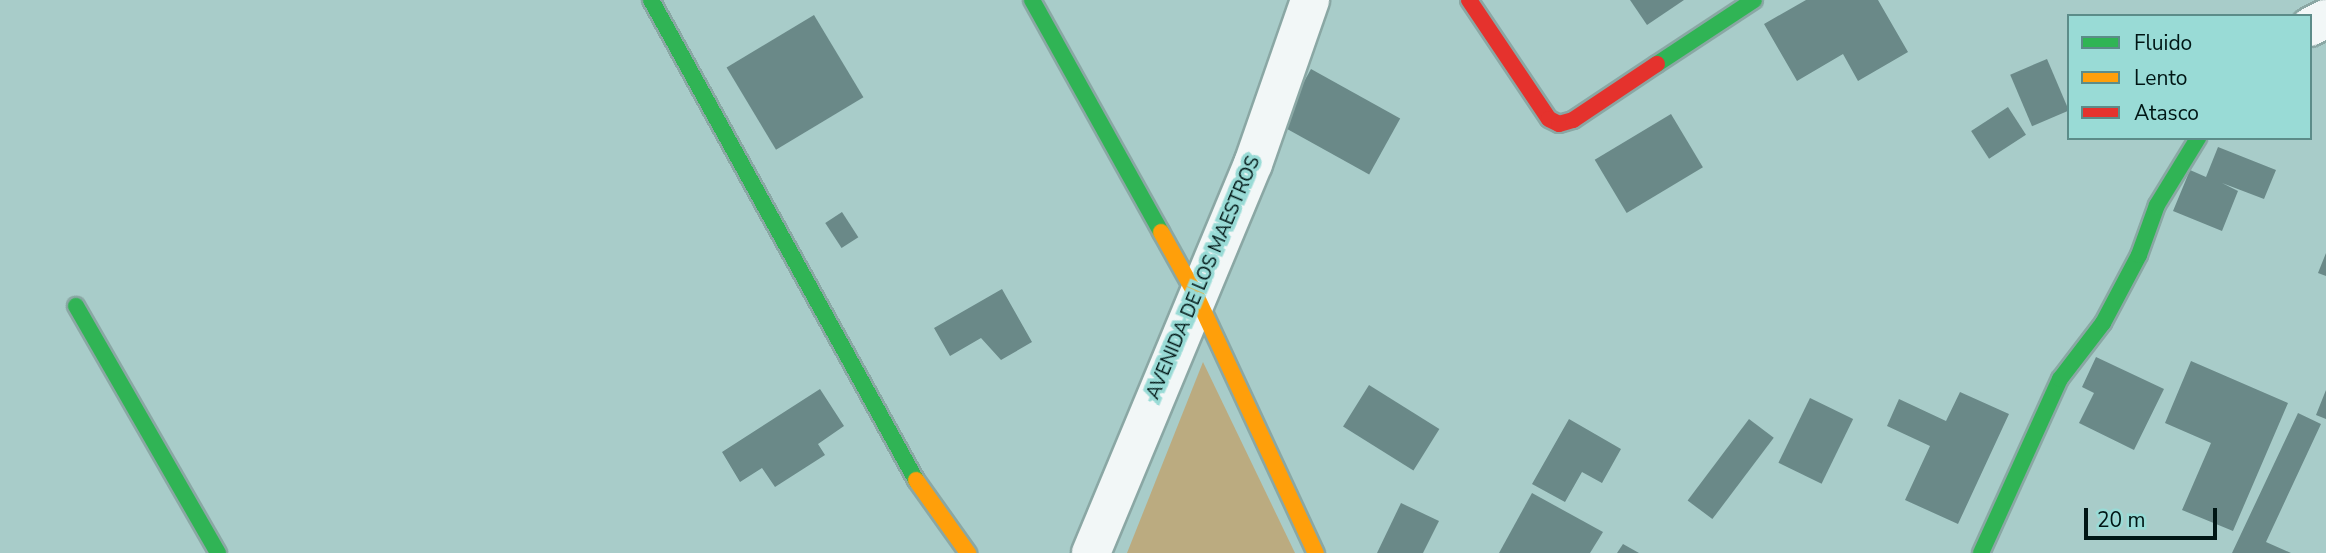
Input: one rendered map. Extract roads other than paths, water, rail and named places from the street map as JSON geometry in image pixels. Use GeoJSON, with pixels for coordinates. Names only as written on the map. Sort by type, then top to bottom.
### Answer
{"type":"FeatureCollection","features":[{"type":"Feature","properties":{"kind":"street"},"geometry":{"type":"LineString","coordinates":[[651,0],[921,488],[968,553]]}},
{"type":"Feature","properties":{"kind":"street"},"geometry":{"type":"LineString","coordinates":[[1032,0],[1196,295],[1316,553]]}},
{"type":"Feature","properties":{"kind":"street"},"geometry":{"type":"LineString","coordinates":[[1469,0],[1549,119],[1559,124],[1573,120],[1754,0]]}},
{"type":"Feature","properties":{"kind":"street","name":"AVENIDA DE LOS MAESTROS"},"geometry":{"type":"LineString","coordinates":[[1091,553],[1196,295],[1253,164],[1305,3]]}},
{"type":"Feature","properties":{"kind":"street"},"geometry":{"type":"LineString","coordinates":[[1981,553],[2060,379],[2102,323],[2139,255],[2157,205],[2197,140]]}},
{"type":"Feature","properties":{"kind":"street"},"geometry":{"type":"LineString","coordinates":[[76,306],[218,553]]}}]}
